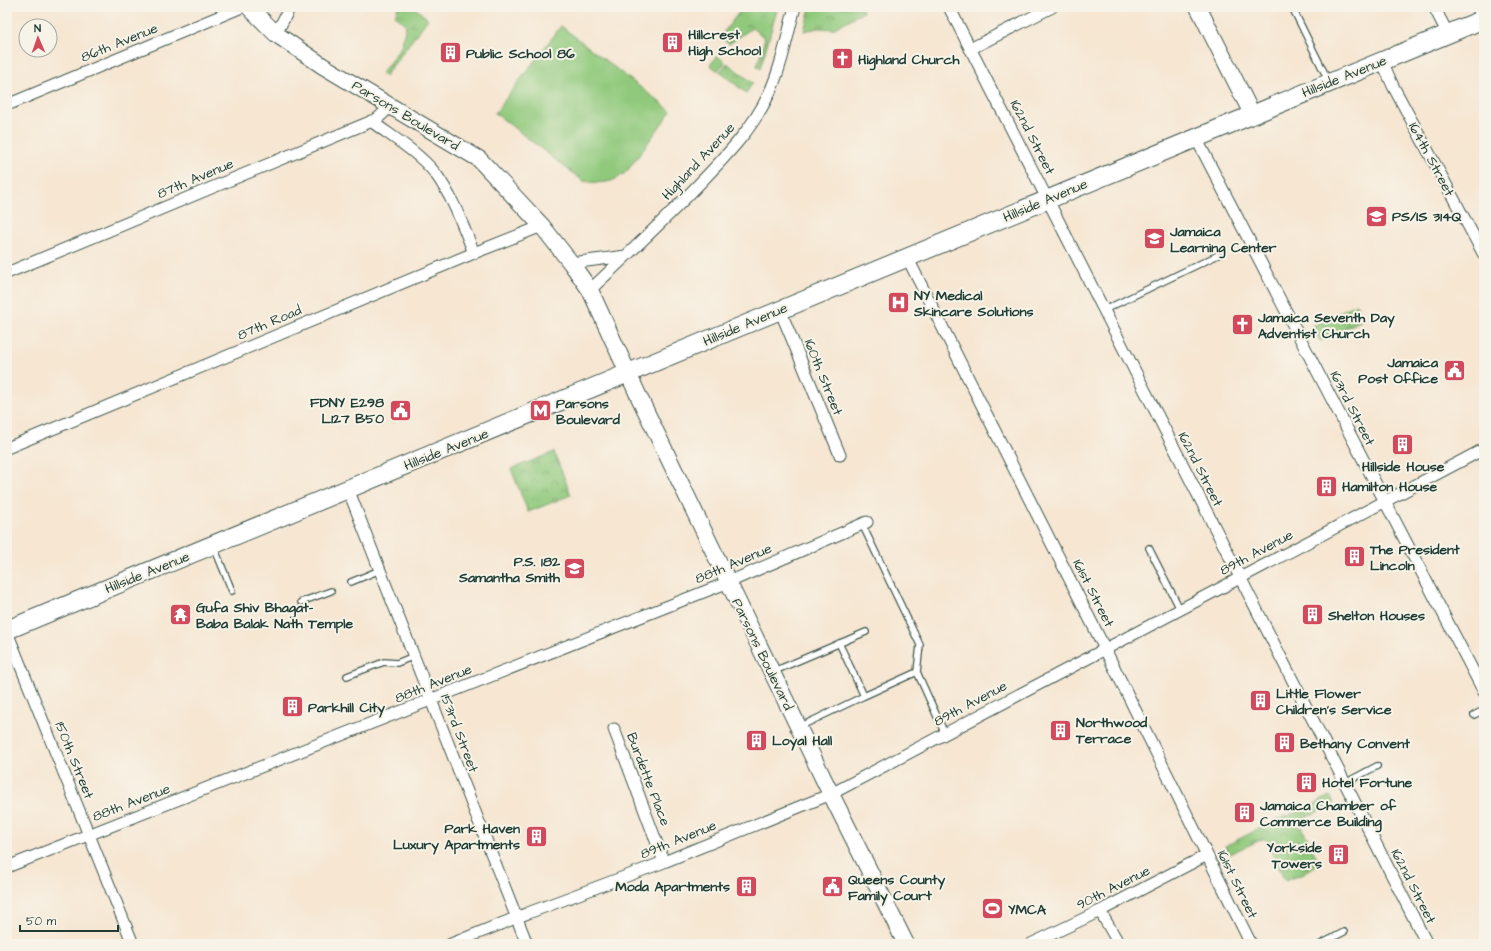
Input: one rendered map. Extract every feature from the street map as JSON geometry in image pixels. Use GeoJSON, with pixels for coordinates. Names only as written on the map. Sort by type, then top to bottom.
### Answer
{"type":"FeatureCollection","features":[{"type":"Feature","properties":{"kind":"main road","name":"Hillside Avenue"},"geometry":{"type":"LineString","coordinates":[[7,631],[1448,34],[1480,15]]}},
{"type":"Feature","properties":{"kind":"street","name":"86th Avenue"},"geometry":{"type":"LineString","coordinates":[[7,105],[242,7]]}},
{"type":"Feature","properties":{"kind":"street","name":"Parsons Boulevard"},"geometry":{"type":"LineString","coordinates":[[249,7],[276,34],[323,66],[479,159],[542,226],[590,290],[728,582],[906,944]]}},
{"type":"Feature","properties":{"kind":"street"},"geometry":{"type":"LineString","coordinates":[[276,34],[290,7]]}},
{"type":"Feature","properties":{"kind":"street","name":"Highland Avenue"},"geometry":{"type":"LineString","coordinates":[[590,290],[693,191],[731,151],[747,131],[761,110],[778,75],[795,7]]}},
{"type":"Feature","properties":{"kind":"street","name":"162nd Street"},"geometry":{"type":"LineString","coordinates":[[949,7],[1427,944]]}},
{"type":"Feature","properties":{"kind":"street"},"geometry":{"type":"LineString","coordinates":[[970,49],[1052,7]]}},
{"type":"Feature","properties":{"kind":"street"},"geometry":{"type":"LineString","coordinates":[[1198,7],[1252,114]]}},
{"type":"Feature","properties":{"kind":"street"},"geometry":{"type":"LineString","coordinates":[[1434,7],[1448,34]]}},
{"type":"Feature","properties":{"kind":"street","name":"164th Street"},"geometry":{"type":"LineString","coordinates":[[1382,61],[1393,86],[1484,255]]}},
{"type":"Feature","properties":{"kind":"street","name":"87th Avenue"},"geometry":{"type":"LineString","coordinates":[[7,273],[377,119],[390,107]]}},
{"type":"Feature","properties":{"kind":"street"},"geometry":{"type":"LineString","coordinates":[[371,121],[418,156],[435,173],[452,200],[474,253]]}},
{"type":"Feature","properties":{"kind":"street","name":"163rd Street"},"geometry":{"type":"LineString","coordinates":[[1196,138],[1484,692]]}},
{"type":"Feature","properties":{"kind":"street","name":"87th Road"},"geometry":{"type":"LineString","coordinates":[[7,448],[542,226]]}},
{"type":"Feature","properties":{"kind":"street"},"geometry":{"type":"LineString","coordinates":[[571,263],[626,256]]}},
{"type":"Feature","properties":{"kind":"street","name":"161st Street"},"geometry":{"type":"LineString","coordinates":[[907,257],[1252,944]]}},
{"type":"Feature","properties":{"kind":"street","name":"160th Street"},"geometry":{"type":"LineString","coordinates":[[780,310],[840,454]]}},
{"type":"Feature","properties":{"kind":"street","name":"89th Avenue"},"geometry":{"type":"LineString","coordinates":[[451,944],[517,917],[664,862],[831,794],[1484,449]]}},
{"type":"Feature","properties":{"kind":"street","name":"153rd Street"},"geometry":{"type":"LineString","coordinates":[[348,489],[528,944]]}},
{"type":"Feature","properties":{"kind":"street","name":"88th Avenue"},"geometry":{"type":"LineString","coordinates":[[7,866],[728,582],[864,523]]}},
{"type":"Feature","properties":{"kind":"street","name":"150th Street"},"geometry":{"type":"LineString","coordinates":[[7,631],[134,944]]}},
{"type":"Feature","properties":{"kind":"street","name":"Burdette Place"},"geometry":{"type":"LineString","coordinates":[[614,730],[664,862]]}},
{"type":"Feature","properties":{"kind":"street","name":"90th Avenue"},"geometry":{"type":"LineString","coordinates":[[1031,944],[1100,911],[1207,855]]}},
{"type":"Feature","properties":{"kind":"street"},"geometry":{"type":"LineString","coordinates":[[1100,911],[1119,944]]}},
{"type":"Feature","properties":{"kind":"lane"},"geometry":{"type":"LineString","coordinates":[[1292,7],[1330,82]]}},
{"type":"Feature","properties":{"kind":"lane"},"geometry":{"type":"LineString","coordinates":[[1104,310],[1218,255]]}},
{"type":"Feature","properties":{"kind":"lane"},"geometry":{"type":"LineString","coordinates":[[864,523],[920,644],[917,672],[945,734]]}},
{"type":"Feature","properties":{"kind":"lane"},"geometry":{"type":"LineString","coordinates":[[214,545],[232,590]]}},
{"type":"Feature","properties":{"kind":"lane"},"geometry":{"type":"LineString","coordinates":[[1149,548],[1180,610]]}},
{"type":"Feature","properties":{"kind":"lane"},"geometry":{"type":"LineString","coordinates":[[350,582],[380,570]]}},
{"type":"Feature","properties":{"kind":"lane"},"geometry":{"type":"LineString","coordinates":[[301,602],[331,591]]}},
{"type":"Feature","properties":{"kind":"lane"},"geometry":{"type":"LineString","coordinates":[[772,672],[866,632]]}},
{"type":"Feature","properties":{"kind":"lane"},"geometry":{"type":"LineString","coordinates":[[839,643],[864,696]]}},
{"type":"Feature","properties":{"kind":"lane"},"geometry":{"type":"LineString","coordinates":[[346,676],[384,662],[397,663],[414,656]]}},
{"type":"Feature","properties":{"kind":"lane"},"geometry":{"type":"LineString","coordinates":[[799,727],[917,672]]}},
{"type":"Feature","properties":{"kind":"lane"},"geometry":{"type":"LineString","coordinates":[[1474,715],[1484,710]]}},
{"type":"Feature","properties":{"kind":"lane"},"geometry":{"type":"LineString","coordinates":[[1345,783],[1377,766]]}},
{"type":"Feature","properties":{"kind":"lane"},"geometry":{"type":"LineString","coordinates":[[1321,944],[1344,932]]}},
{"type":"Feature","properties":{"kind":"green space"},"geometry":{"type":"Polygon","coordinates":[[[398,7],[414,7],[428,19],[385,76],[381,74],[401,47],[406,25],[395,16],[398,7]]]}},
{"type":"Feature","properties":{"kind":"green space"},"geometry":{"type":"Polygon","coordinates":[[[743,7],[773,7],[777,10],[760,69],[757,66],[765,38],[752,28],[729,44],[720,37],[743,7]]]}},
{"type":"Feature","properties":{"kind":"green space"},"geometry":{"type":"Polygon","coordinates":[[[810,7],[861,7],[863,12],[833,29],[818,28],[804,31],[810,7]]]}},
{"type":"Feature","properties":{"kind":"green space"},"geometry":{"type":"Polygon","coordinates":[[[561,26],[671,111],[628,170],[618,178],[607,182],[596,183],[583,181],[495,113],[561,26]]]}},
{"type":"Feature","properties":{"kind":"green space"},"geometry":{"type":"Polygon","coordinates":[[[717,56],[725,62],[718,71],[710,65],[717,56]]]}},
{"type":"Feature","properties":{"kind":"green space"},"geometry":{"type":"Polygon","coordinates":[[[727,63],[753,83],[746,93],[720,72],[727,63]]]}},
{"type":"Feature","properties":{"kind":"green space"},"geometry":{"type":"Polygon","coordinates":[[[1356,304],[1364,319],[1320,341],[1313,326],[1356,304]]]}},
{"type":"Feature","properties":{"kind":"green space"},"geometry":{"type":"Polygon","coordinates":[[[554,452],[571,495],[528,512],[511,469],[554,452]]]}},
{"type":"Feature","properties":{"kind":"green space"},"geometry":{"type":"Polygon","coordinates":[[[1330,796],[1334,803],[1296,823],[1299,828],[1301,827],[1308,839],[1305,841],[1308,846],[1310,845],[1320,863],[1304,873],[1285,881],[1265,838],[1229,854],[1225,846],[1283,817],[1303,810],[1330,796]]]}},
{"type":"Feature","properties":{"kind":"place","name":"Hillcrest High School"},"geometry":{"type":"Point","coordinates":[673,42]}},
{"type":"Feature","properties":{"kind":"place","name":"Public School 86"},"geometry":{"type":"Point","coordinates":[450,53]}},
{"type":"Feature","properties":{"kind":"place","name":"Highland Church"},"geometry":{"type":"Point","coordinates":[843,59]}},
{"type":"Feature","properties":{"kind":"place","name":"PS/IS 314Q"},"geometry":{"type":"Point","coordinates":[1376,216]}},
{"type":"Feature","properties":{"kind":"place","name":"Jamaica Learning Center"},"geometry":{"type":"Point","coordinates":[1155,239]}},
{"type":"Feature","properties":{"kind":"place","name":"NY Medical Skincare Solutions"},"geometry":{"type":"Point","coordinates":[899,303]}},
{"type":"Feature","properties":{"kind":"place","name":"Jamaica Seventh Day Adventist Church"},"geometry":{"type":"Point","coordinates":[1243,325]}},
{"type":"Feature","properties":{"kind":"place","name":"Jamaica Post Office"},"geometry":{"type":"Point","coordinates":[1454,370]}},
{"type":"Feature","properties":{"kind":"place","name":"FDNY E298 L127 B50"},"geometry":{"type":"Point","coordinates":[400,410]}},
{"type":"Feature","properties":{"kind":"place","name":"Parsons Boulevard"},"geometry":{"type":"Point","coordinates":[541,411]}},
{"type":"Feature","properties":{"kind":"place","name":"Hillside House"},"geometry":{"type":"Point","coordinates":[1403,444]}},
{"type":"Feature","properties":{"kind":"place","name":"Hamilton House"},"geometry":{"type":"Point","coordinates":[1327,486]}},
{"type":"Feature","properties":{"kind":"place","name":"The President Lincoln"},"geometry":{"type":"Point","coordinates":[1355,557]}},
{"type":"Feature","properties":{"kind":"place","name":"P.S. 182 Samantha Smith"},"geometry":{"type":"Point","coordinates":[575,569]}},
{"type":"Feature","properties":{"kind":"place","name":"Gufa Shiv Bhagat- Baba Balak Nath Temple"},"geometry":{"type":"Point","coordinates":[180,615]}},
{"type":"Feature","properties":{"kind":"place","name":"Shelton Houses"},"geometry":{"type":"Point","coordinates":[1312,615]}},
{"type":"Feature","properties":{"kind":"place","name":"Little Flower Children's Service"},"geometry":{"type":"Point","coordinates":[1260,701]}},
{"type":"Feature","properties":{"kind":"place","name":"Parkhill City"},"geometry":{"type":"Point","coordinates":[292,707]}},
{"type":"Feature","properties":{"kind":"place","name":"Northwood Terrace"},"geometry":{"type":"Point","coordinates":[1061,730]}},
{"type":"Feature","properties":{"kind":"place","name":"Loyal Hall"},"geometry":{"type":"Point","coordinates":[756,740]}},
{"type":"Feature","properties":{"kind":"place","name":"Bethany Convent"},"geometry":{"type":"Point","coordinates":[1284,743]}},
{"type":"Feature","properties":{"kind":"place","name":"Hotel Fortune"},"geometry":{"type":"Point","coordinates":[1307,782]}},
{"type":"Feature","properties":{"kind":"place","name":"Jamaica Chamber of Commerce Building"},"geometry":{"type":"Point","coordinates":[1245,813]}},
{"type":"Feature","properties":{"kind":"place","name":"Park Haven Luxury Apartments"},"geometry":{"type":"Point","coordinates":[536,836]}},
{"type":"Feature","properties":{"kind":"place","name":"Yorkside Towers"},"geometry":{"type":"Point","coordinates":[1338,855]}},
{"type":"Feature","properties":{"kind":"place","name":"Moda Apartments"},"geometry":{"type":"Point","coordinates":[746,886]}},
{"type":"Feature","properties":{"kind":"place","name":"Queens County Family Court"},"geometry":{"type":"Point","coordinates":[832,887]}},
{"type":"Feature","properties":{"kind":"place","name":"YMCA"},"geometry":{"type":"Point","coordinates":[992,909]}}]}
